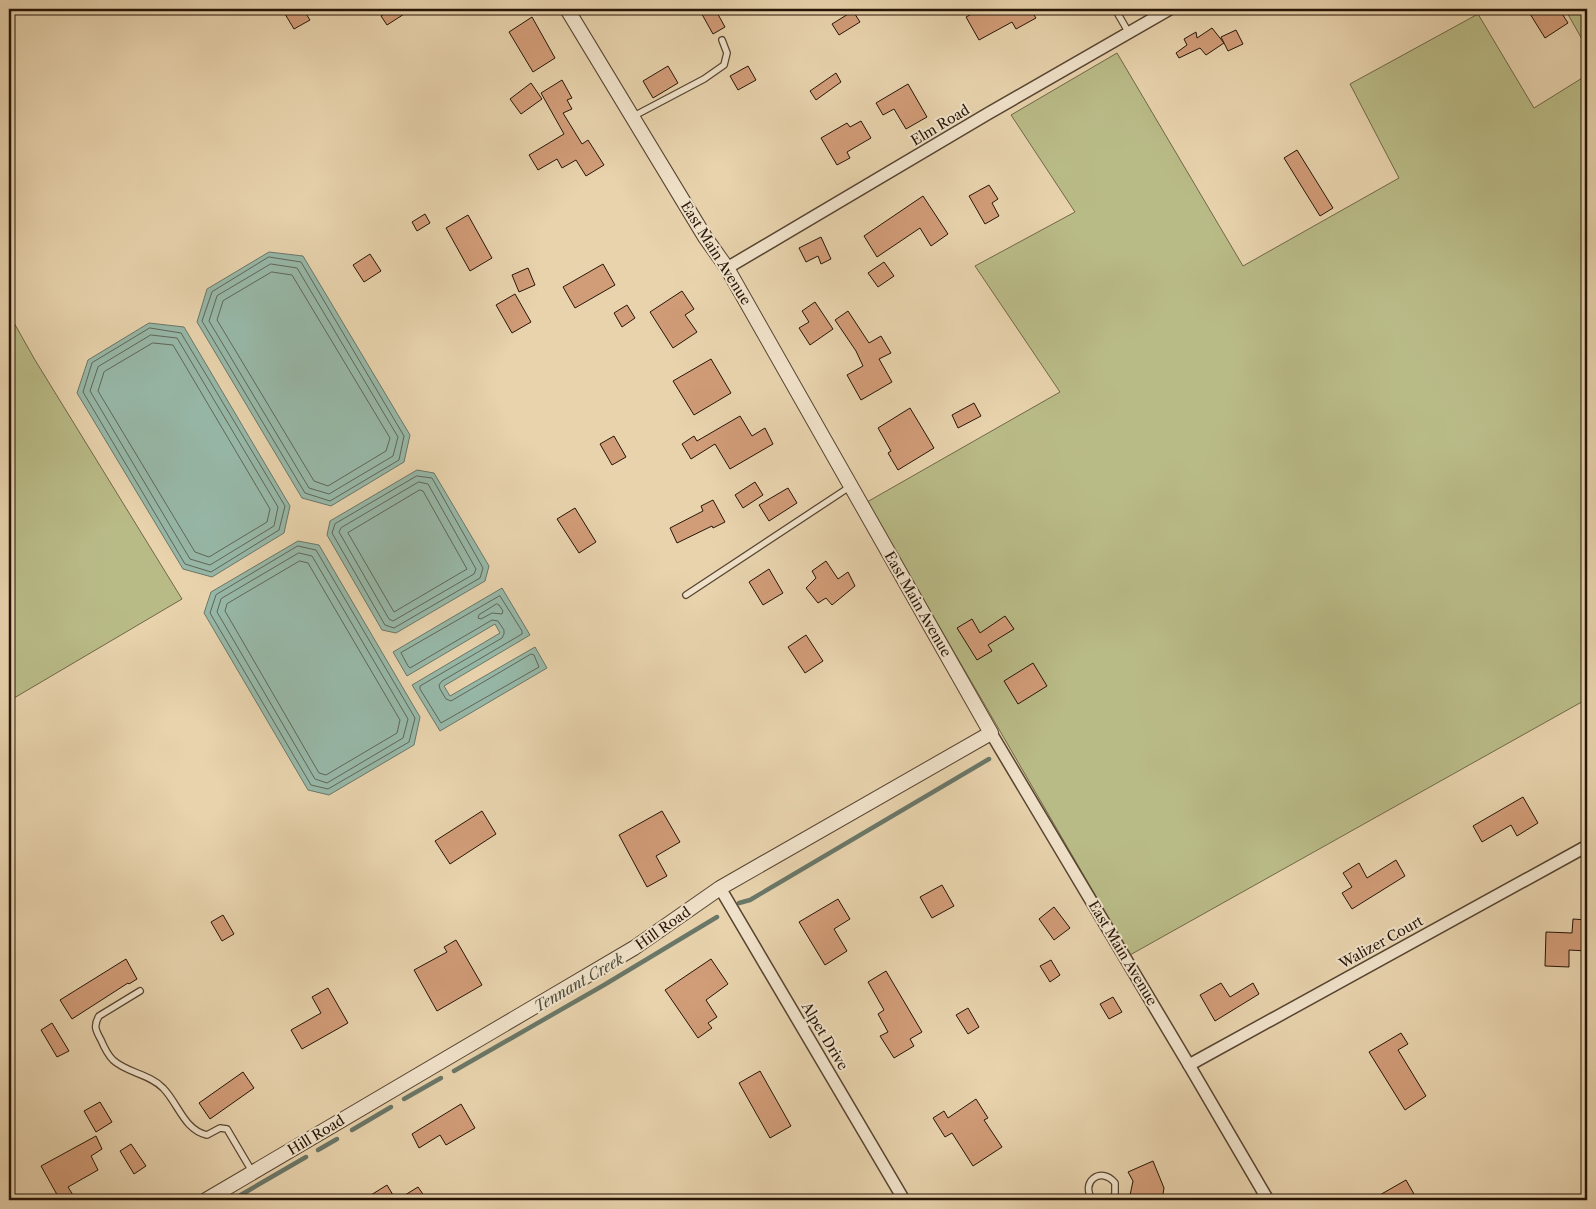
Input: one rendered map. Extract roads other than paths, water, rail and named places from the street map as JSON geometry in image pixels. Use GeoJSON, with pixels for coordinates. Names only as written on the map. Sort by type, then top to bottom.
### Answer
{"type":"FeatureCollection","features":[{"type":"Feature","properties":{"kind":"street","name":"East Main Avenue"},"geometry":{"type":"LineString","coordinates":[[567,9],[705,237],[727,268],[991,732],[1268,1200]]}},
{"type":"Feature","properties":{"kind":"street","name":"Elm Road"},"geometry":{"type":"LineString","coordinates":[[727,268],[989,113],[1170,9]]}},
{"type":"Feature","properties":{"kind":"street","name":"Hill Road"},"geometry":{"type":"LineString","coordinates":[[206,1200],[634,948],[720,888],[991,732]]}},
{"type":"Feature","properties":{"kind":"street","name":"Walizer Court"},"geometry":{"type":"LineString","coordinates":[[1189,1065],[1587,846]]}},
{"type":"Feature","properties":{"kind":"street","name":"Alpet Drive"},"geometry":{"type":"LineString","coordinates":[[720,888],[904,1200]]}},
{"type":"Feature","properties":{"kind":"lane"},"geometry":{"type":"LineString","coordinates":[[1115,9],[1129,33]]}},
{"type":"Feature","properties":{"kind":"lane"},"geometry":{"type":"LineString","coordinates":[[632,117],[704,79],[724,65],[727,53],[722,40]]}},
{"type":"Feature","properties":{"kind":"lane"},"geometry":{"type":"LineString","coordinates":[[686,595],[851,486]]}},
{"type":"Feature","properties":{"kind":"lane"},"geometry":{"type":"LineString","coordinates":[[140,991],[99,1016],[96,1022],[95,1029],[112,1060],[163,1088],[194,1129],[207,1135],[220,1128],[227,1130],[253,1173]]}},
{"type":"Feature","properties":{"kind":"lane"},"geometry":{"type":"LineString","coordinates":[[1093,1200],[1089,1196],[1089,1185],[1096,1177],[1101,1175],[1107,1176],[1115,1183],[1115,1194],[1111,1200]]}},
{"type":"Feature","properties":{"kind":"water"},"geometry":{"type":"Polygon","coordinates":[[[269,252],[303,256],[410,435],[404,462],[331,506],[302,498],[197,322],[207,289],[269,252]]]}},
{"type":"Feature","properties":{"kind":"water"},"geometry":{"type":"Polygon","coordinates":[[[149,323],[184,327],[290,506],[284,533],[212,577],[183,569],[77,393],[88,360],[149,323]]]}},
{"type":"Feature","properties":{"kind":"water"},"geometry":{"type":"Polygon","coordinates":[[[417,470],[434,473],[489,566],[485,581],[396,633],[382,630],[327,535],[330,521],[417,470]]]}},
{"type":"Feature","properties":{"kind":"water"},"geometry":{"type":"Polygon","coordinates":[[[298,541],[319,545],[420,717],[414,745],[329,795],[308,790],[204,613],[211,592],[298,541]]]}},
{"type":"Feature","properties":{"kind":"water"},"geometry":{"type":"Polygon","coordinates":[[[502,588],[530,635],[444,686],[450,696],[535,647],[547,668],[440,731],[412,685],[500,633],[495,624],[407,676],[393,652],[502,588]]]}},
{"type":"Feature","properties":{"kind":"waterway","name":"Tennant Creek"},"geometry":{"type":"LineString","coordinates":[[739,903],[750,900],[989,759]]}},
{"type":"Feature","properties":{"kind":"waterway","name":"Tennant Creek"},"geometry":{"type":"LineString","coordinates":[[454,1071],[604,985],[717,917]]}},
{"type":"Feature","properties":{"kind":"waterway","name":"Tennant Creek"},"geometry":{"type":"LineString","coordinates":[[404,1099],[441,1078]]}},
{"type":"Feature","properties":{"kind":"waterway","name":"Tennant Creek"},"geometry":{"type":"LineString","coordinates":[[352,1130],[391,1107]]}},
{"type":"Feature","properties":{"kind":"waterway","name":"Tennant Creek"},"geometry":{"type":"LineString","coordinates":[[318,1150],[337,1139]]}},
{"type":"Feature","properties":{"kind":"waterway","name":"Tennant Creek"},"geometry":{"type":"LineString","coordinates":[[232,1200],[306,1157]]}}]}
